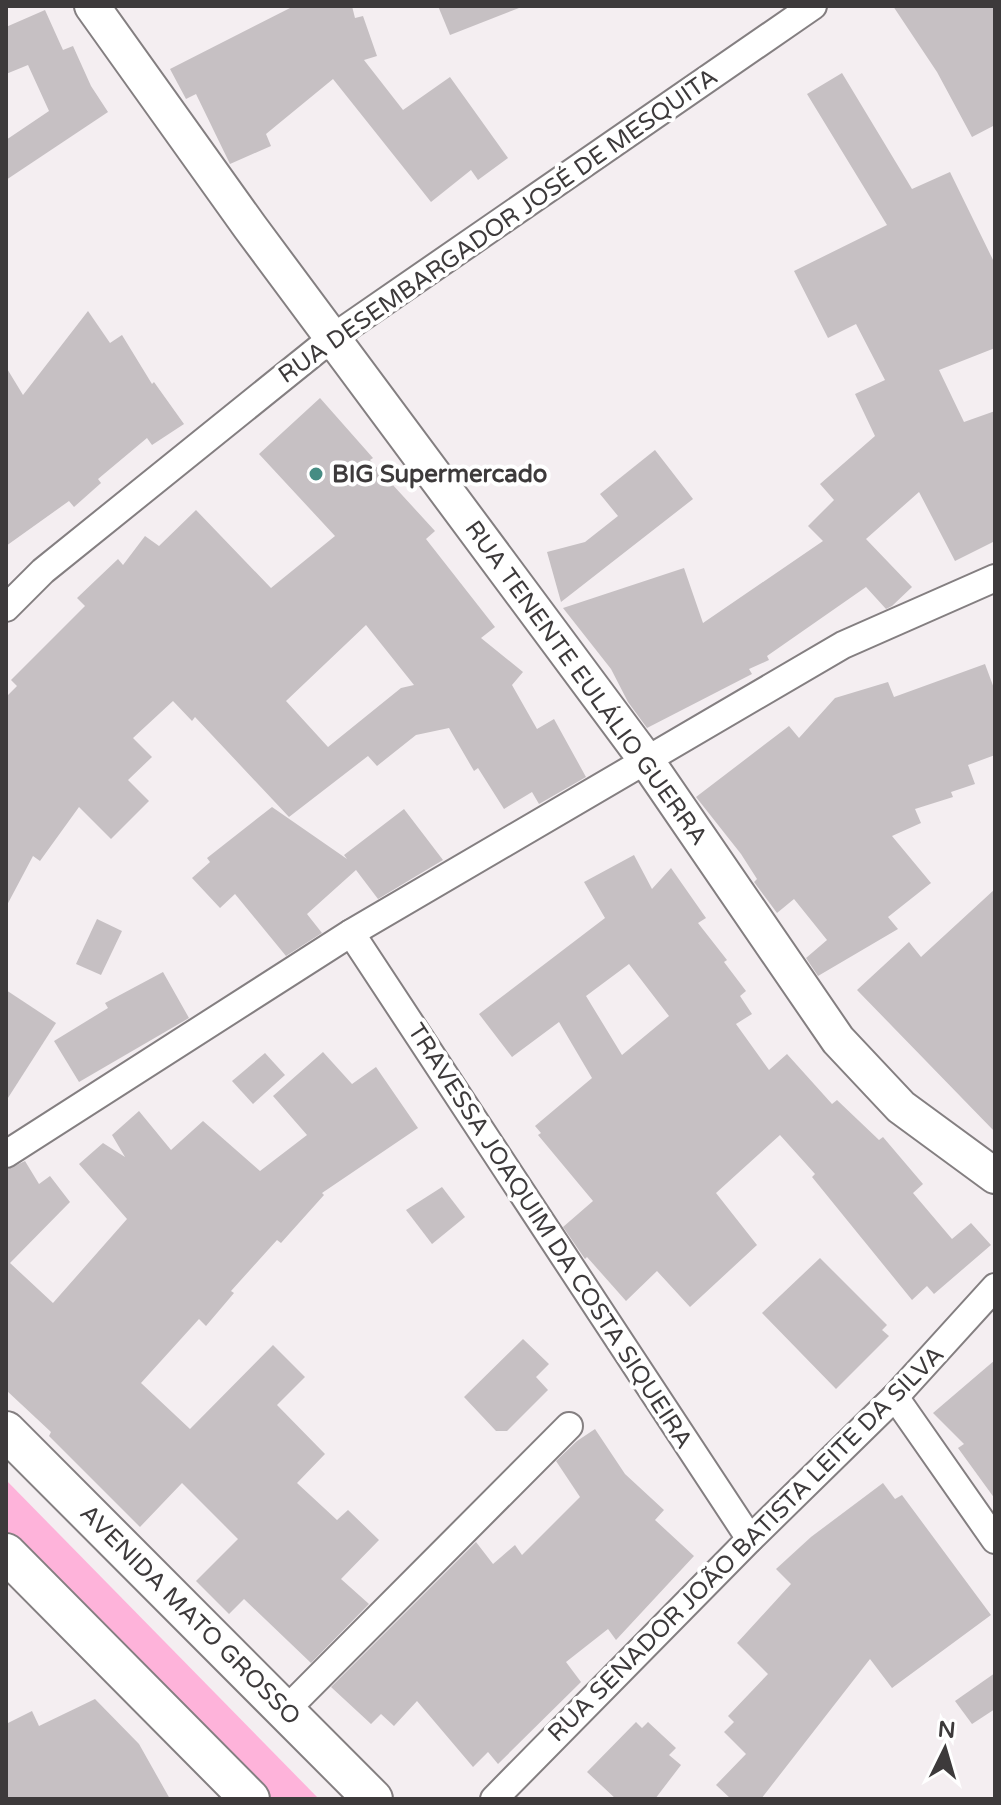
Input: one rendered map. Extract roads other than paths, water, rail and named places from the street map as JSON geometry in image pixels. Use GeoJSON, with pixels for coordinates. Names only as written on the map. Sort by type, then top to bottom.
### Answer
{"type":"FeatureCollection","features":[{"type":"Feature","properties":{"kind":"main road","name":"AVENIDA MATO GROSSO"},"geometry":{"type":"LineString","coordinates":[[6,1431],[373,1799]]}},
{"type":"Feature","properties":{"kind":"main road"},"geometry":{"type":"LineString","coordinates":[[6,1553],[250,1799]]}},
{"type":"Feature","properties":{"kind":"street","name":"RUA TENENTE EULÁLIO GUERRA"},"geometry":{"type":"LineString","coordinates":[[92,6],[332,338],[646,760],[838,1040],[901,1107],[995,1176]]}},
{"type":"Feature","properties":{"kind":"street","name":"RUA DESEMBARGADOR JOSÉ DE MESQUITA"},"geometry":{"type":"LineString","coordinates":[[6,608],[43,571],[332,338],[813,6]]}},
{"type":"Feature","properties":{"kind":"street"},"geometry":{"type":"LineString","coordinates":[[6,1154],[351,933],[843,645],[995,578]]}},
{"type":"Feature","properties":{"kind":"street","name":"TRAVESSA JOAQUIM DA COSTA SIQUEIRA"},"geometry":{"type":"LineString","coordinates":[[351,933],[750,1539]]}},
{"type":"Feature","properties":{"kind":"street","name":"RUA SENADOR JOÃO BATISTA LEITE DA SILVA"},"geometry":{"type":"LineString","coordinates":[[494,1799],[895,1397],[995,1287]]}},
{"type":"Feature","properties":{"kind":"street"},"geometry":{"type":"LineString","coordinates":[[895,1397],[995,1540]]}},
{"type":"Feature","properties":{"kind":"street"},"geometry":{"type":"LineString","coordinates":[[285,1711],[569,1426]]}},
{"type":"Feature","properties":{"kind":"place","name":"BIG Supermercado"},"geometry":{"type":"Point","coordinates":[316,474]}}]}
